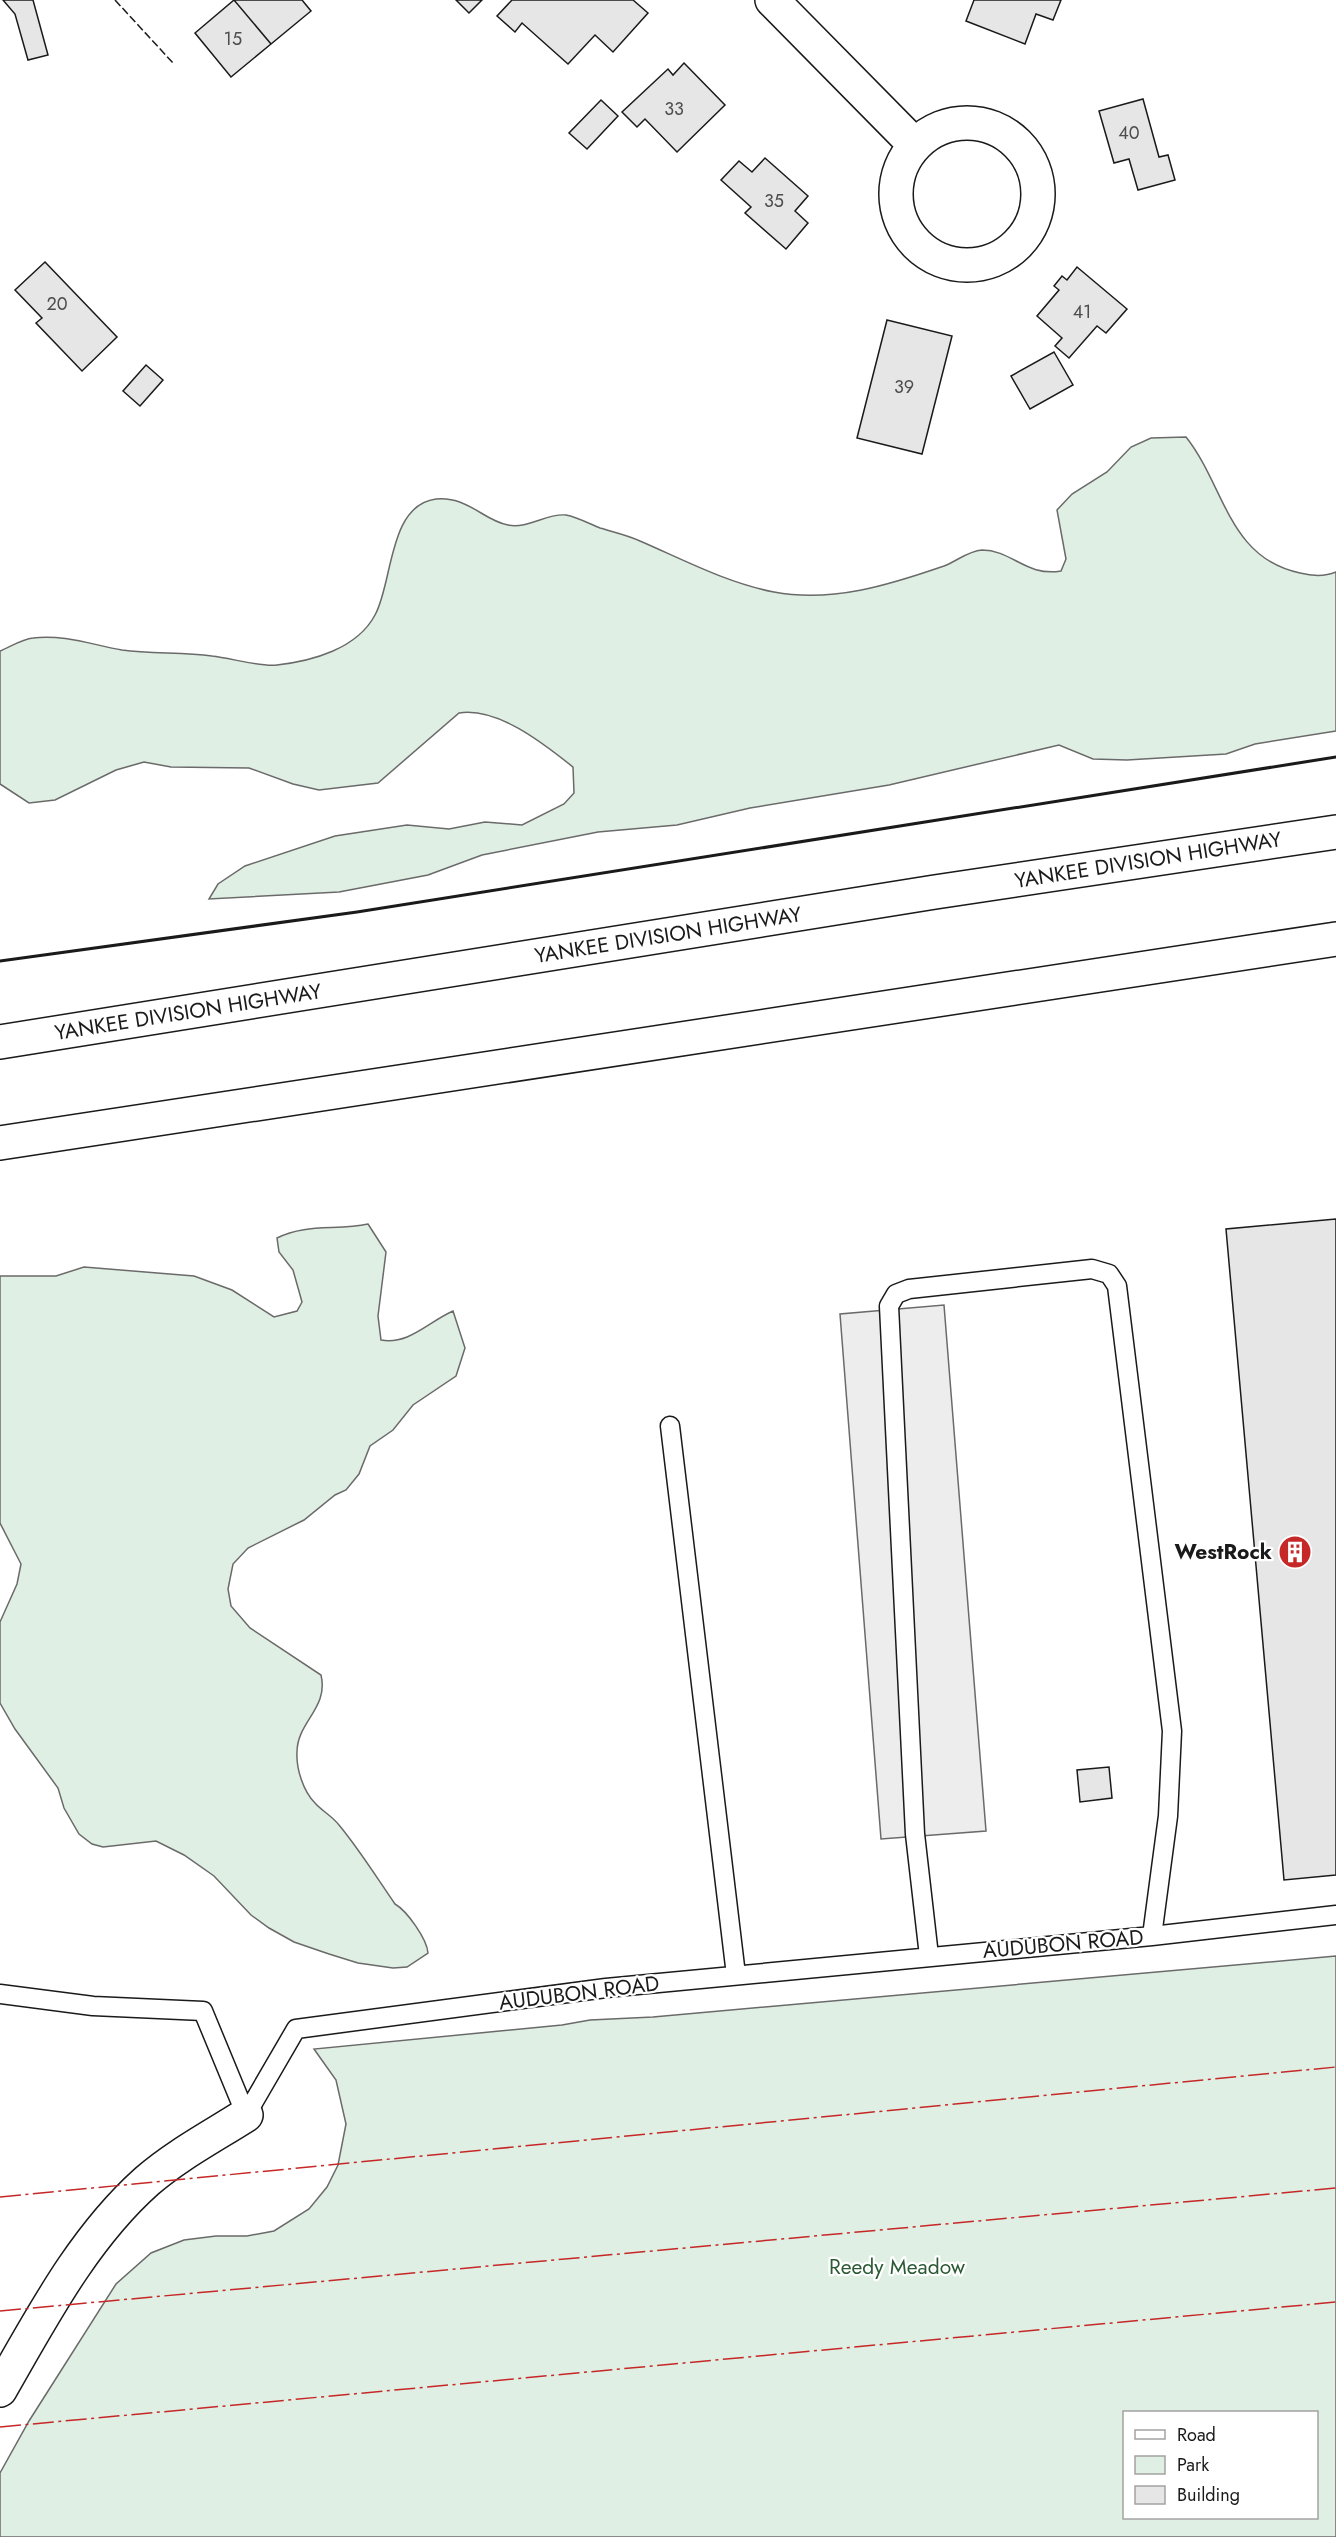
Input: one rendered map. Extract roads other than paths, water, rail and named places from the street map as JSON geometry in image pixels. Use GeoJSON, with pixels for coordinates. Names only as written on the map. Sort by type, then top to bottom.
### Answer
{"type":"FeatureCollection","features":[{"type":"Feature","properties":{"kind":"main road"},"geometry":{"type":"LineString","coordinates":[[772,0],[915,145]]}},
{"type":"Feature","properties":{"kind":"main road"},"geometry":{"type":"LineString","coordinates":[[965,122],[993,127],[1016,142],[1033,165],[1038,192],[1034,220],[1019,243],[996,259],[969,266],[941,261],[917,246],[901,223],[895,196],[900,169],[915,145],[938,129],[965,122]]}},
{"type":"Feature","properties":{"kind":"main road","name":"YANKEE DIVISION HIGHWAY"},"geometry":{"type":"LineString","coordinates":[[0,1042],[935,892],[1336,832]]}},
{"type":"Feature","properties":{"kind":"main road"},"geometry":{"type":"LineString","coordinates":[[0,1143],[1336,939]]}},
{"type":"Feature","properties":{"kind":"main road","name":"AUDUBON ROAD"},"geometry":{"type":"LineString","coordinates":[[0,2391],[54,2298],[87,2248],[115,2214],[168,2164],[246,2115]]}},
{"type":"Feature","properties":{"kind":"lane"},"geometry":{"type":"LineString","coordinates":[[929,1956],[915,1834],[888,1310],[893,1297],[909,1288],[1092,1269],[1109,1274],[1117,1286],[1172,1731],[1168,1815],[1152,1936]]}},
{"type":"Feature","properties":{"kind":"lane"},"geometry":{"type":"LineString","coordinates":[[670,1426],[736,1975]]}},
{"type":"Feature","properties":{"kind":"lane","name":"AUDUBON ROAD"},"geometry":{"type":"LineString","coordinates":[[246,2115],[296,2029],[606,1988],[1152,1936],[1336,1915]]}},
{"type":"Feature","properties":{"kind":"lane"},"geometry":{"type":"LineString","coordinates":[[0,1994],[93,2006],[203,2011],[246,2115]]}},
{"type":"Feature","properties":{"kind":"place","name":"WestRock"},"geometry":{"type":"Point","coordinates":[1295,1552]}},
{"type":"Feature","properties":{"kind":"park label","name":"Reedy Meadow"},"geometry":{"type":"Point","coordinates":[897,2267]}}]}
